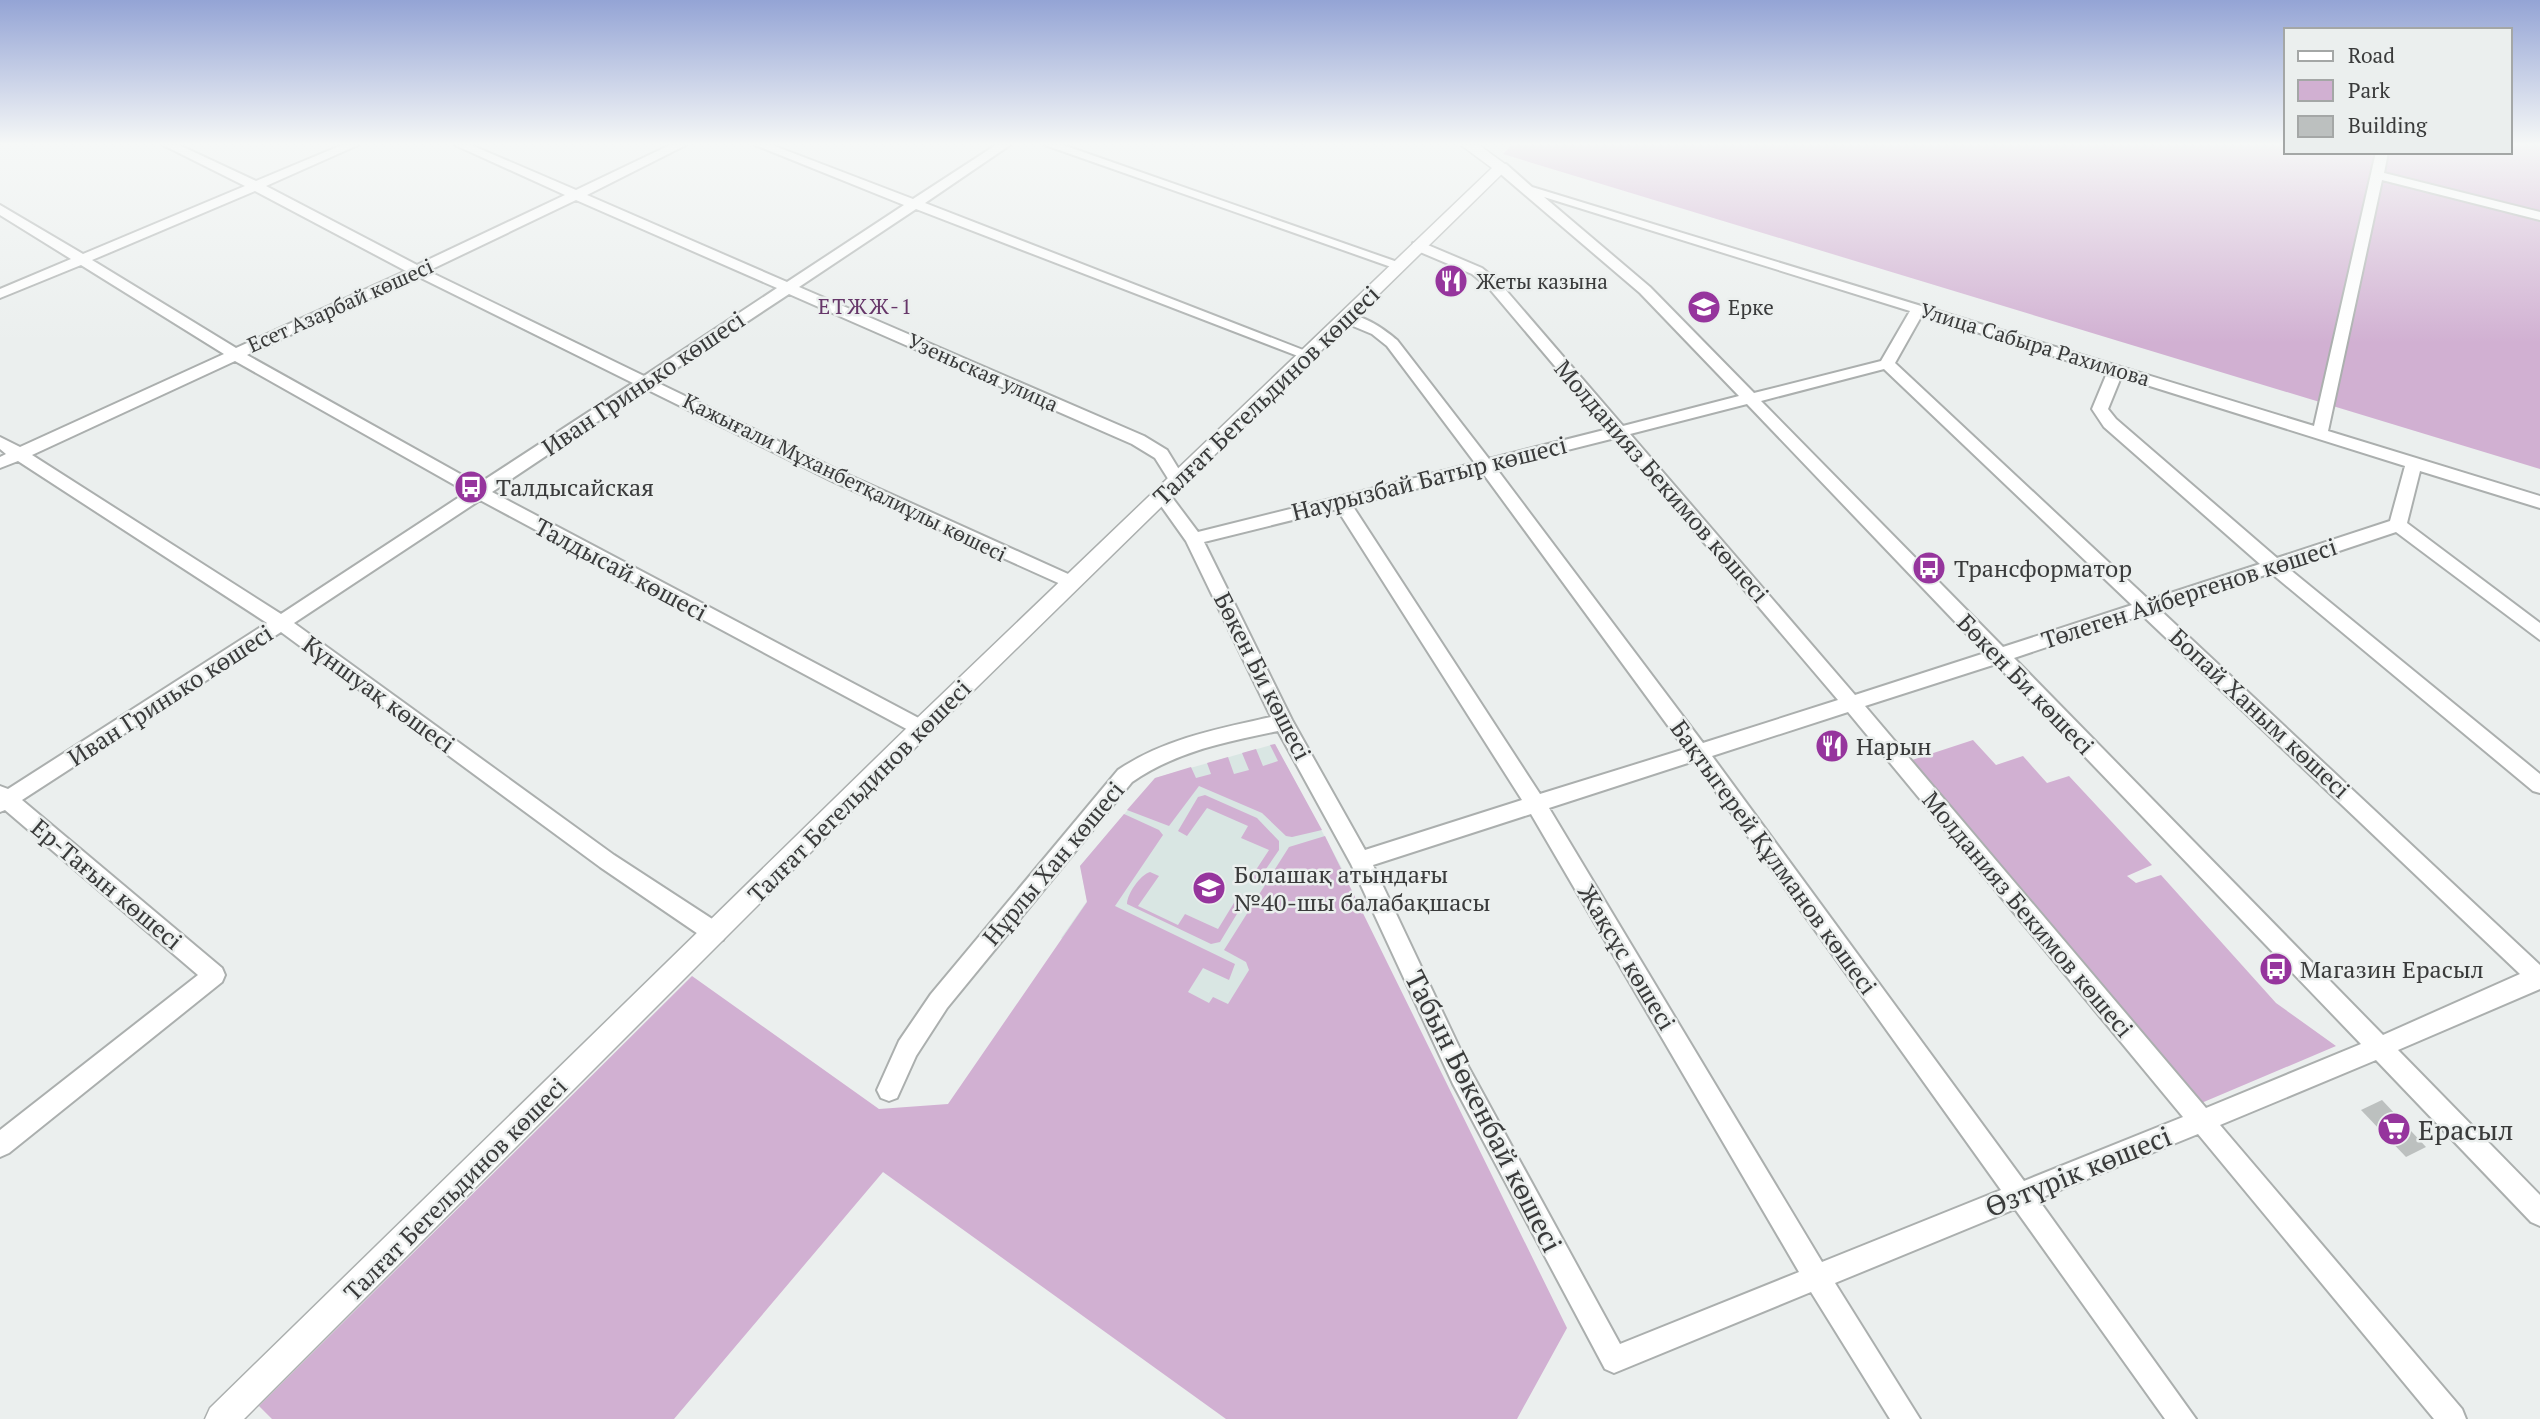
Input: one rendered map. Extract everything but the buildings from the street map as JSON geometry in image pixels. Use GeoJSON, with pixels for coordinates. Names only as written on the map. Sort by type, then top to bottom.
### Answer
{"type":"FeatureCollection","features":[{"type":"Feature","properties":{"kind":"main road","name":"Талғат Бегельдинов көшесі"},"geometry":{"type":"LineString","coordinates":[[221,1419],[1071,582],[1455,211]]}},
{"type":"Feature","properties":{"kind":"street","name":"Талдысай көшесі"},"geometry":{"type":"LineString","coordinates":[[4,211],[233,353],[479,492],[921,729]]}},
{"type":"Feature","properties":{"kind":"street"},"geometry":{"type":"LineString","coordinates":[[0,294],[196,211]]}},
{"type":"Feature","properties":{"kind":"street","name":"Қажығали Мұханбетқалиұлы көшесі"},"geometry":{"type":"LineString","coordinates":[[303,211],[417,271],[849,482],[1071,582]]}},
{"type":"Feature","properties":{"kind":"street","name":"Есет Азарбай көшесі"},"geometry":{"type":"LineString","coordinates":[[9,458],[542,211]]}},
{"type":"Feature","properties":{"kind":"street","name":"Узеньская улица"},"geometry":{"type":"LineString","coordinates":[[613,211],[1150,445],[1161,454],[1178,481]]}},
{"type":"Feature","properties":{"kind":"street","name":"Иван Гринько көшесі"},"geometry":{"type":"LineString","coordinates":[[2,799],[281,623],[646,381],[781,284],[902,211]]}},
{"type":"Feature","properties":{"kind":"street"},"geometry":{"type":"LineString","coordinates":[[933,211],[1308,355]]}},
{"type":"Feature","properties":{"kind":"street"},"geometry":{"type":"LineString","coordinates":[[1243,211],[1399,265]]}},
{"type":"Feature","properties":{"kind":"street","name":"Бөкен Би көшесі"},"geometry":{"type":"LineString","coordinates":[[1557,211],[1619,264],[1751,397],[1998,656],[2540,1213]]}},
{"type":"Feature","properties":{"kind":"street","name":"Улица Сабыра Рахимова"},"geometry":{"type":"LineString","coordinates":[[1605,211],[2540,502]]}},
{"type":"Feature","properties":{"kind":"street"},"geometry":{"type":"LineString","coordinates":[[2320,433],[2369,211]]}},
{"type":"Feature","properties":{"kind":"street","name":"Молданияз Бекимов көшесі"},"geometry":{"type":"LineString","coordinates":[[1418,246],[1483,274],[1620,430],[1852,704],[2452,1419]]}},
{"type":"Feature","properties":{"kind":"street"},"geometry":{"type":"LineString","coordinates":[[1887,364],[1919,308]]}},
{"type":"Feature","properties":{"kind":"street","name":"Бақтыгерей Құлманов көшесі"},"geometry":{"type":"LineString","coordinates":[[1346,317],[1377,331],[1389,340],[1485,464],[1699,753],[2182,1419]]}},
{"type":"Feature","properties":{"kind":"street","name":"Наурызбай Батыр көшесі"},"geometry":{"type":"LineString","coordinates":[[1194,539],[1887,364]]}},
{"type":"Feature","properties":{"kind":"street","name":"Бопай Ханым көшесі"},"geometry":{"type":"LineString","coordinates":[[1887,364],[2539,977]]}},
{"type":"Feature","properties":{"kind":"street"},"geometry":{"type":"LineString","coordinates":[[2116,369],[2101,403],[2103,416],[2274,566],[2540,785]]}},
{"type":"Feature","properties":{"kind":"street","name":"Күншуақ көшесі"},"geometry":{"type":"LineString","coordinates":[[0,442],[9,458],[281,623],[607,861],[715,933]]}},
{"type":"Feature","properties":{"kind":"street"},"geometry":{"type":"LineString","coordinates":[[2414,463],[2398,525],[2540,633]]}},
{"type":"Feature","properties":{"kind":"street","name":"Бөкен Би көшесі"},"geometry":{"type":"LineString","coordinates":[[1162,496],[1194,539],[1283,722],[1360,860]]}},
{"type":"Feature","properties":{"kind":"street","name":"Жақсұс көшесі"},"geometry":{"type":"LineString","coordinates":[[1340,500],[1535,803],[1817,1278],[1906,1419]]}},
{"type":"Feature","properties":{"kind":"street","name":"Төлеген Айбергенов көшесі"},"geometry":{"type":"LineString","coordinates":[[1360,860],[1852,704],[2398,525]]}},
{"type":"Feature","properties":{"kind":"street","name":"Нұрлы Хан көшесі"},"geometry":{"type":"LineString","coordinates":[[889,1090],[907,1049],[939,1001],[1125,776],[1146,759],[1167,750],[1283,722]]}},
{"type":"Feature","properties":{"kind":"street","name":"Ер-Тағын көшесі"},"geometry":{"type":"LineString","coordinates":[[0,1144],[214,975],[2,799]]}},
{"type":"Feature","properties":{"kind":"street","name":"Табын Бөкенбай көшесі"},"geometry":{"type":"LineString","coordinates":[[1360,860],[1461,1076],[1614,1360]]}},
{"type":"Feature","properties":{"kind":"street","name":"Өзтүрік көшесі"},"geometry":{"type":"LineString","coordinates":[[1614,1360],[2380,1048],[2539,977]]}},
{"type":"Feature","properties":{"kind":"shaded area","name":"Болашақ атындағы №40-шы балабақшасы"},"geometry":{"type":"Polygon","coordinates":[[[1275,744],[1345,874],[1218,1036],[1061,938],[1087,901],[1080,866],[1155,778],[1275,744]]]}},
{"type":"Feature","properties":{"kind":"green space"},"geometry":{"type":"Polygon","coordinates":[[[1691,211],[2540,211],[2540,469],[1691,211]]]}},
{"type":"Feature","properties":{"kind":"green space"},"geometry":{"type":"Polygon","coordinates":[[[1973,740],[1996,765],[2023,756],[2047,783],[2069,776],[2152,865],[2127,876],[2136,883],[2161,875],[2276,1003],[2336,1046],[2199,1104],[1909,761],[1973,740]]]}},
{"type":"Feature","properties":{"kind":"green space"},"geometry":{"type":"Polygon","coordinates":[[[1275,744],[1322,830],[1286,836],[1262,813],[1199,786],[1169,826],[1127,810],[1155,778],[1191,767],[1196,778],[1211,774],[1207,763],[1228,757],[1234,774],[1249,770],[1242,753],[1256,749],[1263,766],[1278,761],[1270,745],[1275,744]]]}},
{"type":"Feature","properties":{"kind":"green space"},"geometry":{"type":"Polygon","coordinates":[[[1205,795],[1257,818],[1279,841],[1279,850],[1259,879],[1250,879],[1269,850],[1241,838],[1248,826],[1207,808],[1187,836],[1178,831],[1198,797],[1205,795]]]}},
{"type":"Feature","properties":{"kind":"green space"},"geometry":{"type":"Polygon","coordinates":[[[1124,814],[1159,830],[1163,835],[1115,906],[1235,964],[1229,980],[1203,968],[1188,992],[1209,1003],[1213,997],[1228,1004],[1249,970],[1246,962],[1224,950],[1289,847],[1325,836],[1567,1328],[1517,1419],[1226,1419],[883,1172],[674,1419],[272,1419],[259,1406],[692,976],[879,1109],[948,1104],[1087,902],[1080,866],[1124,814]]]}},
{"type":"Feature","properties":{"kind":"green space"},"geometry":{"type":"Polygon","coordinates":[[[1150,872],[1159,876],[1138,906],[1178,925],[1185,914],[1218,929],[1240,893],[1246,899],[1220,942],[1211,944],[1127,904],[1135,885],[1150,872]]]}},
{"type":"Feature","properties":{"kind":"place","name":"Жеты казына"},"geometry":{"type":"Point","coordinates":[1451,281]}},
{"type":"Feature","properties":{"kind":"place","name":"Ерке"},"geometry":{"type":"Point","coordinates":[1704,307]}},
{"type":"Feature","properties":{"kind":"place","name":"Талдысайская"},"geometry":{"type":"Point","coordinates":[471,487]}},
{"type":"Feature","properties":{"kind":"place","name":"Трансформатор"},"geometry":{"type":"Point","coordinates":[1929,568]}},
{"type":"Feature","properties":{"kind":"place","name":"Нарын"},"geometry":{"type":"Point","coordinates":[1832,746]}},
{"type":"Feature","properties":{"kind":"place","name":"Болашақ атындағы №40-шы балабақшасы"},"geometry":{"type":"Point","coordinates":[1209,888]}},
{"type":"Feature","properties":{"kind":"place","name":"Магазин Ерасыл"},"geometry":{"type":"Point","coordinates":[2276,969]}},
{"type":"Feature","properties":{"kind":"place","name":"Ерасыл"},"geometry":{"type":"Point","coordinates":[2394,1129]}},
{"type":"Feature","properties":{"kind":"district","name":"ЕТЖЖ-1"},"geometry":{"type":"Point","coordinates":[866,306]}}]}
